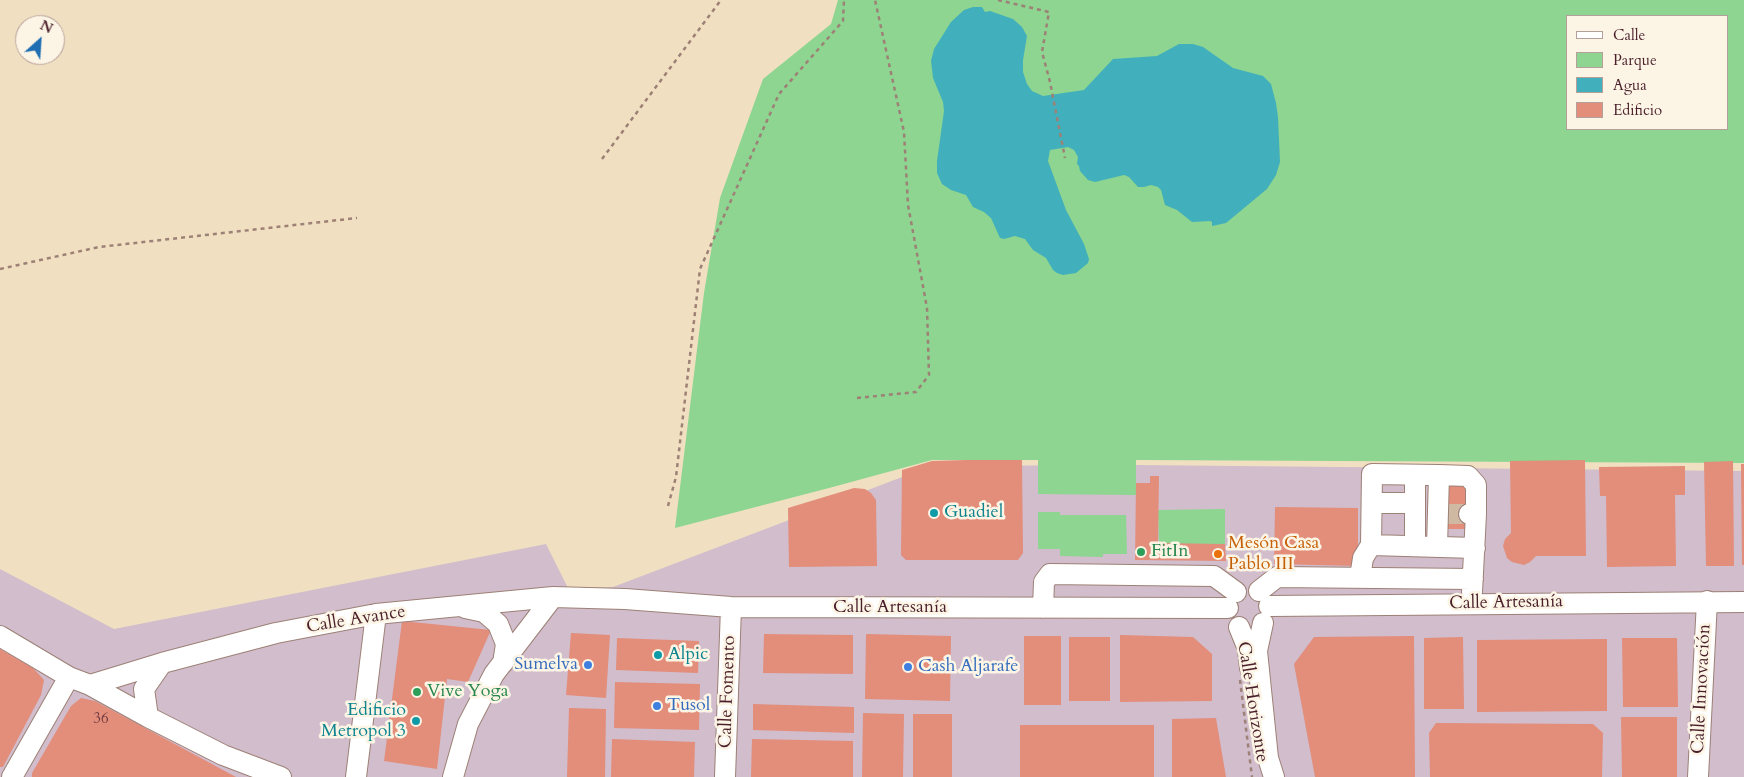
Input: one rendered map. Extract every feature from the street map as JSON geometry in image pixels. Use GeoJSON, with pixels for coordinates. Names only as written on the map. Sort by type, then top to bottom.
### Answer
{"type":"FeatureCollection","features":[{"type":"Feature","properties":{"kind":"street"},"geometry":{"type":"LineString","coordinates":[[1360,578],[1362,558],[1371,545],[1372,474],[1468,476],[1476,485],[1472,514],[1475,548],[1472,604]]}},
{"type":"Feature","properties":{"kind":"street"},"geometry":{"type":"LineString","coordinates":[[1415,474],[1415,546]]}},
{"type":"Feature","properties":{"kind":"street"},"geometry":{"type":"LineString","coordinates":[[1437,547],[1442,514],[1438,475]]}},
{"type":"Feature","properties":{"kind":"street"},"geometry":{"type":"LineString","coordinates":[[1372,503],[1415,503]]}},
{"type":"Feature","properties":{"kind":"street"},"geometry":{"type":"LineString","coordinates":[[1371,545],[1475,548]]}},
{"type":"Feature","properties":{"kind":"street"},"geometry":{"type":"LineString","coordinates":[[1043,608],[1044,582],[1050,574],[1214,576],[1232,600],[1231,619],[1239,627],[1252,629],[1277,577],[1473,579]]}},
{"type":"Feature","properties":{"kind":"street"},"geometry":{"type":"LineString","coordinates":[[1232,600],[1244,588],[1251,588],[1264,607]]}},
{"type":"Feature","properties":{"kind":"street"},"geometry":{"type":"LineString","coordinates":[[454,777],[468,724],[494,674],[553,597]]}},
{"type":"Feature","properties":{"kind":"street","name":"Calle Artesanía"},"geometry":{"type":"LineString","coordinates":[[553,597],[625,599],[731,607],[1043,608],[1232,600]]}},
{"type":"Feature","properties":{"kind":"street","name":"Calle Avance"},"geometry":{"type":"LineString","coordinates":[[90,685],[162,663],[276,634],[376,614],[553,597]]}},
{"type":"Feature","properties":{"kind":"street","name":"Calle Innovación"},"geometry":{"type":"LineString","coordinates":[[1698,777],[1707,601]]}},
{"type":"Feature","properties":{"kind":"street","name":"Calle Artesanía"},"geometry":{"type":"LineString","coordinates":[[1264,607],[1744,602]]}},
{"type":"Feature","properties":{"kind":"street"},"geometry":{"type":"LineString","coordinates":[[457,606],[484,612],[498,624],[506,644],[503,663]]}},
{"type":"Feature","properties":{"kind":"street","name":"Calle Fomento"},"geometry":{"type":"LineString","coordinates":[[725,777],[731,607]]}},
{"type":"Feature","properties":{"kind":"street","name":"Calle Horizonte"},"geometry":{"type":"LineString","coordinates":[[1264,607],[1257,651],[1268,758],[1274,777]]}},
{"type":"Feature","properties":{"kind":"street"},"geometry":{"type":"LineString","coordinates":[[356,777],[376,614]]}},
{"type":"Feature","properties":{"kind":"street","name":"Calle Horizonte"},"geometry":{"type":"LineString","coordinates":[[1239,627],[1248,649],[1264,777]]}},
{"type":"Feature","properties":{"kind":"street"},"geometry":{"type":"LineString","coordinates":[[0,636],[69,677],[90,685],[148,717],[224,755],[281,777]]}},
{"type":"Feature","properties":{"kind":"street"},"geometry":{"type":"LineString","coordinates":[[148,717],[144,689],[162,663]]}},
{"type":"Feature","properties":{"kind":"street"},"geometry":{"type":"LineString","coordinates":[[12,777],[69,677]]}},
{"type":"Feature","properties":{"kind":"path"},"geometry":{"type":"LineString","coordinates":[[602,159],[721,0]]}},
{"type":"Feature","properties":{"kind":"path"},"geometry":{"type":"LineString","coordinates":[[668,506],[676,477],[700,269],[779,94],[843,21],[844,0]]}},
{"type":"Feature","properties":{"kind":"path"},"geometry":{"type":"LineString","coordinates":[[857,398],[916,392],[930,375],[927,308],[908,205],[904,132],[875,0]]}},
{"type":"Feature","properties":{"kind":"path"},"geometry":{"type":"LineString","coordinates":[[998,0],[1049,12],[1042,52],[1065,158]]}},
{"type":"Feature","properties":{"kind":"path"},"geometry":{"type":"LineString","coordinates":[[0,269],[99,247],[357,218]]}},
{"type":"Feature","properties":{"kind":"path"},"geometry":{"type":"LineString","coordinates":[[1240,678],[1252,777]]}},
{"type":"Feature","properties":{"kind":"shaded area"},"geometry":{"type":"Polygon","coordinates":[[[1136,465],[1744,471],[1744,777],[0,777],[0,569],[114,629],[546,544],[569,590],[613,587],[931,466],[1136,465]]]}},
{"type":"Feature","properties":{"kind":"green space"},"geometry":{"type":"Polygon","coordinates":[[[838,0],[1744,0],[1744,463],[1136,460],[1136,495],[1038,494],[1038,460],[932,460],[675,528],[704,293],[720,198],[763,79],[831,24],[838,0]]]}},
{"type":"Feature","properties":{"kind":"green space"},"geometry":{"type":"Polygon","coordinates":[[[1225,509],[1225,544],[1159,544],[1158,510],[1225,509]]]}},
{"type":"Feature","properties":{"kind":"green space"},"geometry":{"type":"Polygon","coordinates":[[[1038,512],[1060,512],[1060,515],[1126,515],[1127,554],[1103,554],[1103,557],[1060,556],[1060,549],[1038,549],[1038,512]]]}},
{"type":"Feature","properties":{"kind":"water"},"geometry":{"type":"Polygon","coordinates":[[[982,7],[985,12],[990,11],[1013,19],[1022,27],[1027,36],[1023,72],[1027,84],[1032,91],[1043,96],[1084,90],[1113,59],[1157,56],[1179,44],[1193,44],[1203,47],[1233,68],[1263,76],[1271,84],[1278,117],[1280,162],[1276,175],[1267,189],[1226,223],[1212,226],[1210,221],[1192,222],[1177,210],[1165,205],[1161,190],[1158,187],[1151,185],[1138,187],[1129,177],[1124,175],[1095,182],[1088,180],[1080,171],[1077,164],[1078,157],[1074,150],[1068,147],[1050,150],[1048,161],[1066,210],[1084,244],[1089,259],[1088,263],[1076,273],[1063,275],[1057,273],[1046,258],[1033,250],[1025,239],[1015,236],[1004,239],[1000,238],[991,218],[973,207],[966,195],[951,190],[942,184],[937,173],[944,111],[943,102],[933,78],[931,61],[934,49],[951,22],[964,10],[982,7]]]}},
{"type":"Feature","properties":{"kind":"building"},"geometry":{"type":"Polygon","coordinates":[[[1022,460],[1023,553],[1018,560],[906,560],[901,555],[902,470],[932,461],[1022,460]]]}},
{"type":"Feature","properties":{"kind":"building"},"geometry":{"type":"Polygon","coordinates":[[[1585,460],[1586,556],[1536,556],[1524,565],[1512,562],[1507,558],[1503,546],[1505,539],[1511,533],[1510,461],[1585,460]]]}},
{"type":"Feature","properties":{"kind":"building"},"geometry":{"type":"Polygon","coordinates":[[[1733,461],[1734,566],[1706,566],[1704,462],[1733,461]]]}},
{"type":"Feature","properties":{"kind":"building"},"geometry":{"type":"Polygon","coordinates":[[[1741,464],[1744,464],[1744,565],[1742,565],[1741,464]]]}},
{"type":"Feature","properties":{"kind":"building"},"geometry":{"type":"Polygon","coordinates":[[[1685,466],[1685,495],[1675,495],[1676,566],[1607,567],[1606,496],[1600,496],[1599,467],[1685,466]]]}},
{"type":"Feature","properties":{"kind":"building"},"geometry":{"type":"Polygon","coordinates":[[[1150,476],[1159,476],[1158,543],[1225,544],[1226,561],[1135,560],[1136,483],[1150,483],[1150,476]]]}},
{"type":"Feature","properties":{"kind":"building"},"geometry":{"type":"Polygon","coordinates":[[[1445,486],[1469,486],[1469,529],[1445,529],[1445,486]]]}},
{"type":"Feature","properties":{"kind":"building"},"geometry":{"type":"Polygon","coordinates":[[[854,488],[865,489],[876,500],[877,566],[789,567],[788,508],[854,488]]]}},
{"type":"Feature","properties":{"kind":"building"},"geometry":{"type":"Polygon","coordinates":[[[1275,507],[1358,508],[1358,566],[1274,564],[1275,507]]]}},
{"type":"Feature","properties":{"kind":"building","name":"Edificio Metropol 3"},"geometry":{"type":"Polygon","coordinates":[[[402,621],[491,630],[468,682],[447,679],[437,769],[384,761],[402,621]]]}},
{"type":"Feature","properties":{"kind":"building","name":"Sumelva"},"geometry":{"type":"Polygon","coordinates":[[[571,633],[610,635],[606,698],[566,695],[571,633]]]}},
{"type":"Feature","properties":{"kind":"building"},"geometry":{"type":"Polygon","coordinates":[[[764,634],[853,635],[853,674],[763,673],[764,634]]]}},
{"type":"Feature","properties":{"kind":"building","name":"Cash Aljarafe"},"geometry":{"type":"Polygon","coordinates":[[[866,634],[951,636],[950,701],[865,699],[866,634]]]}},
{"type":"Feature","properties":{"kind":"building"},"geometry":{"type":"Polygon","coordinates":[[[1120,635],[1193,637],[1212,654],[1212,701],[1120,702],[1120,635]]]}},
{"type":"Feature","properties":{"kind":"building"},"geometry":{"type":"Polygon","coordinates":[[[1024,636],[1061,636],[1061,705],[1024,705],[1024,636]]]}},
{"type":"Feature","properties":{"kind":"building"},"geometry":{"type":"Polygon","coordinates":[[[1414,636],[1415,777],[1315,777],[1294,664],[1314,637],[1414,636]]]}},
{"type":"Feature","properties":{"kind":"building"},"geometry":{"type":"Polygon","coordinates":[[[1069,637],[1110,637],[1110,701],[1069,701],[1069,637]]]}},
{"type":"Feature","properties":{"kind":"building"},"geometry":{"type":"Polygon","coordinates":[[[1463,637],[1464,709],[1424,709],[1424,638],[1463,637]]]}},
{"type":"Feature","properties":{"kind":"building","name":"Alpic"},"geometry":{"type":"Polygon","coordinates":[[[617,638],[699,641],[698,673],[616,670],[617,638]]]}},
{"type":"Feature","properties":{"kind":"building"},"geometry":{"type":"Polygon","coordinates":[[[1622,638],[1677,638],[1678,707],[1623,707],[1622,638]]]}},
{"type":"Feature","properties":{"kind":"building"},"geometry":{"type":"Polygon","coordinates":[[[1607,639],[1607,711],[1477,712],[1477,640],[1607,639]]]}},
{"type":"Feature","properties":{"kind":"building"},"geometry":{"type":"Polygon","coordinates":[[[0,649],[33,668],[44,680],[41,695],[3,767],[0,767],[0,649]]]}},
{"type":"Feature","properties":{"kind":"building","name":"Tusol"},"geometry":{"type":"Polygon","coordinates":[[[615,682],[700,684],[699,730],[614,728],[615,682]]]}},
{"type":"Feature","properties":{"kind":"building"},"geometry":{"type":"Polygon","coordinates":[[[81,698],[95,701],[236,777],[32,777],[32,773],[71,706],[81,698]]]}},
{"type":"Feature","properties":{"kind":"building"},"geometry":{"type":"Polygon","coordinates":[[[753,704],[854,707],[854,733],[753,730],[753,704]]]}},
{"type":"Feature","properties":{"kind":"building"},"geometry":{"type":"Polygon","coordinates":[[[569,708],[606,709],[605,777],[567,777],[569,708]]]}},
{"type":"Feature","properties":{"kind":"building"},"geometry":{"type":"Polygon","coordinates":[[[863,713],[904,714],[903,777],[862,777],[863,713]]]}},
{"type":"Feature","properties":{"kind":"building"},"geometry":{"type":"Polygon","coordinates":[[[913,714],[952,714],[952,777],[913,777],[913,714]]]}},
{"type":"Feature","properties":{"kind":"building"},"geometry":{"type":"Polygon","coordinates":[[[1621,717],[1677,717],[1677,777],[1622,777],[1621,717]]]}},
{"type":"Feature","properties":{"kind":"building"},"geometry":{"type":"Polygon","coordinates":[[[1216,718],[1226,777],[1172,777],[1172,719],[1216,718]]]}},
{"type":"Feature","properties":{"kind":"building"},"geometry":{"type":"Polygon","coordinates":[[[1436,723],[1593,724],[1603,733],[1602,777],[1430,777],[1429,733],[1436,723]]]}},
{"type":"Feature","properties":{"kind":"building"},"geometry":{"type":"Polygon","coordinates":[[[1020,725],[1154,725],[1154,777],[1020,777],[1020,725]]]}},
{"type":"Feature","properties":{"kind":"building"},"geometry":{"type":"Polygon","coordinates":[[[612,739],[695,742],[694,777],[611,777],[612,739]]]}},
{"type":"Feature","properties":{"kind":"building"},"geometry":{"type":"Polygon","coordinates":[[[752,739],[853,741],[853,777],[751,777],[752,739]]]}},
{"type":"Feature","properties":{"kind":"tunnel"},"geometry":{"type":"LineString","coordinates":[[1445,514],[1469,514]]}},
{"type":"Feature","properties":{"kind":"place","name":"Guadiel"},"geometry":{"type":"Point","coordinates":[934,513]}},
{"type":"Feature","properties":{"kind":"place","name":"FitIn"},"geometry":{"type":"Point","coordinates":[1141,552]}},
{"type":"Feature","properties":{"kind":"place","name":"Mesón Casa Pablo III"},"geometry":{"type":"Point","coordinates":[1218,554]}},
{"type":"Feature","properties":{"kind":"place","name":"Alpic"},"geometry":{"type":"Point","coordinates":[658,655]}},
{"type":"Feature","properties":{"kind":"place","name":"Sumelva"},"geometry":{"type":"Point","coordinates":[588,665]}},
{"type":"Feature","properties":{"kind":"place","name":"Cash Aljarafe"},"geometry":{"type":"Point","coordinates":[908,667]}},
{"type":"Feature","properties":{"kind":"place","name":"Vive Yoga"},"geometry":{"type":"Point","coordinates":[417,692]}},
{"type":"Feature","properties":{"kind":"place","name":"Tusol"},"geometry":{"type":"Point","coordinates":[657,706]}},
{"type":"Feature","properties":{"kind":"place","name":"Edificio Metropol 3"},"geometry":{"type":"Point","coordinates":[416,721]}}]}
